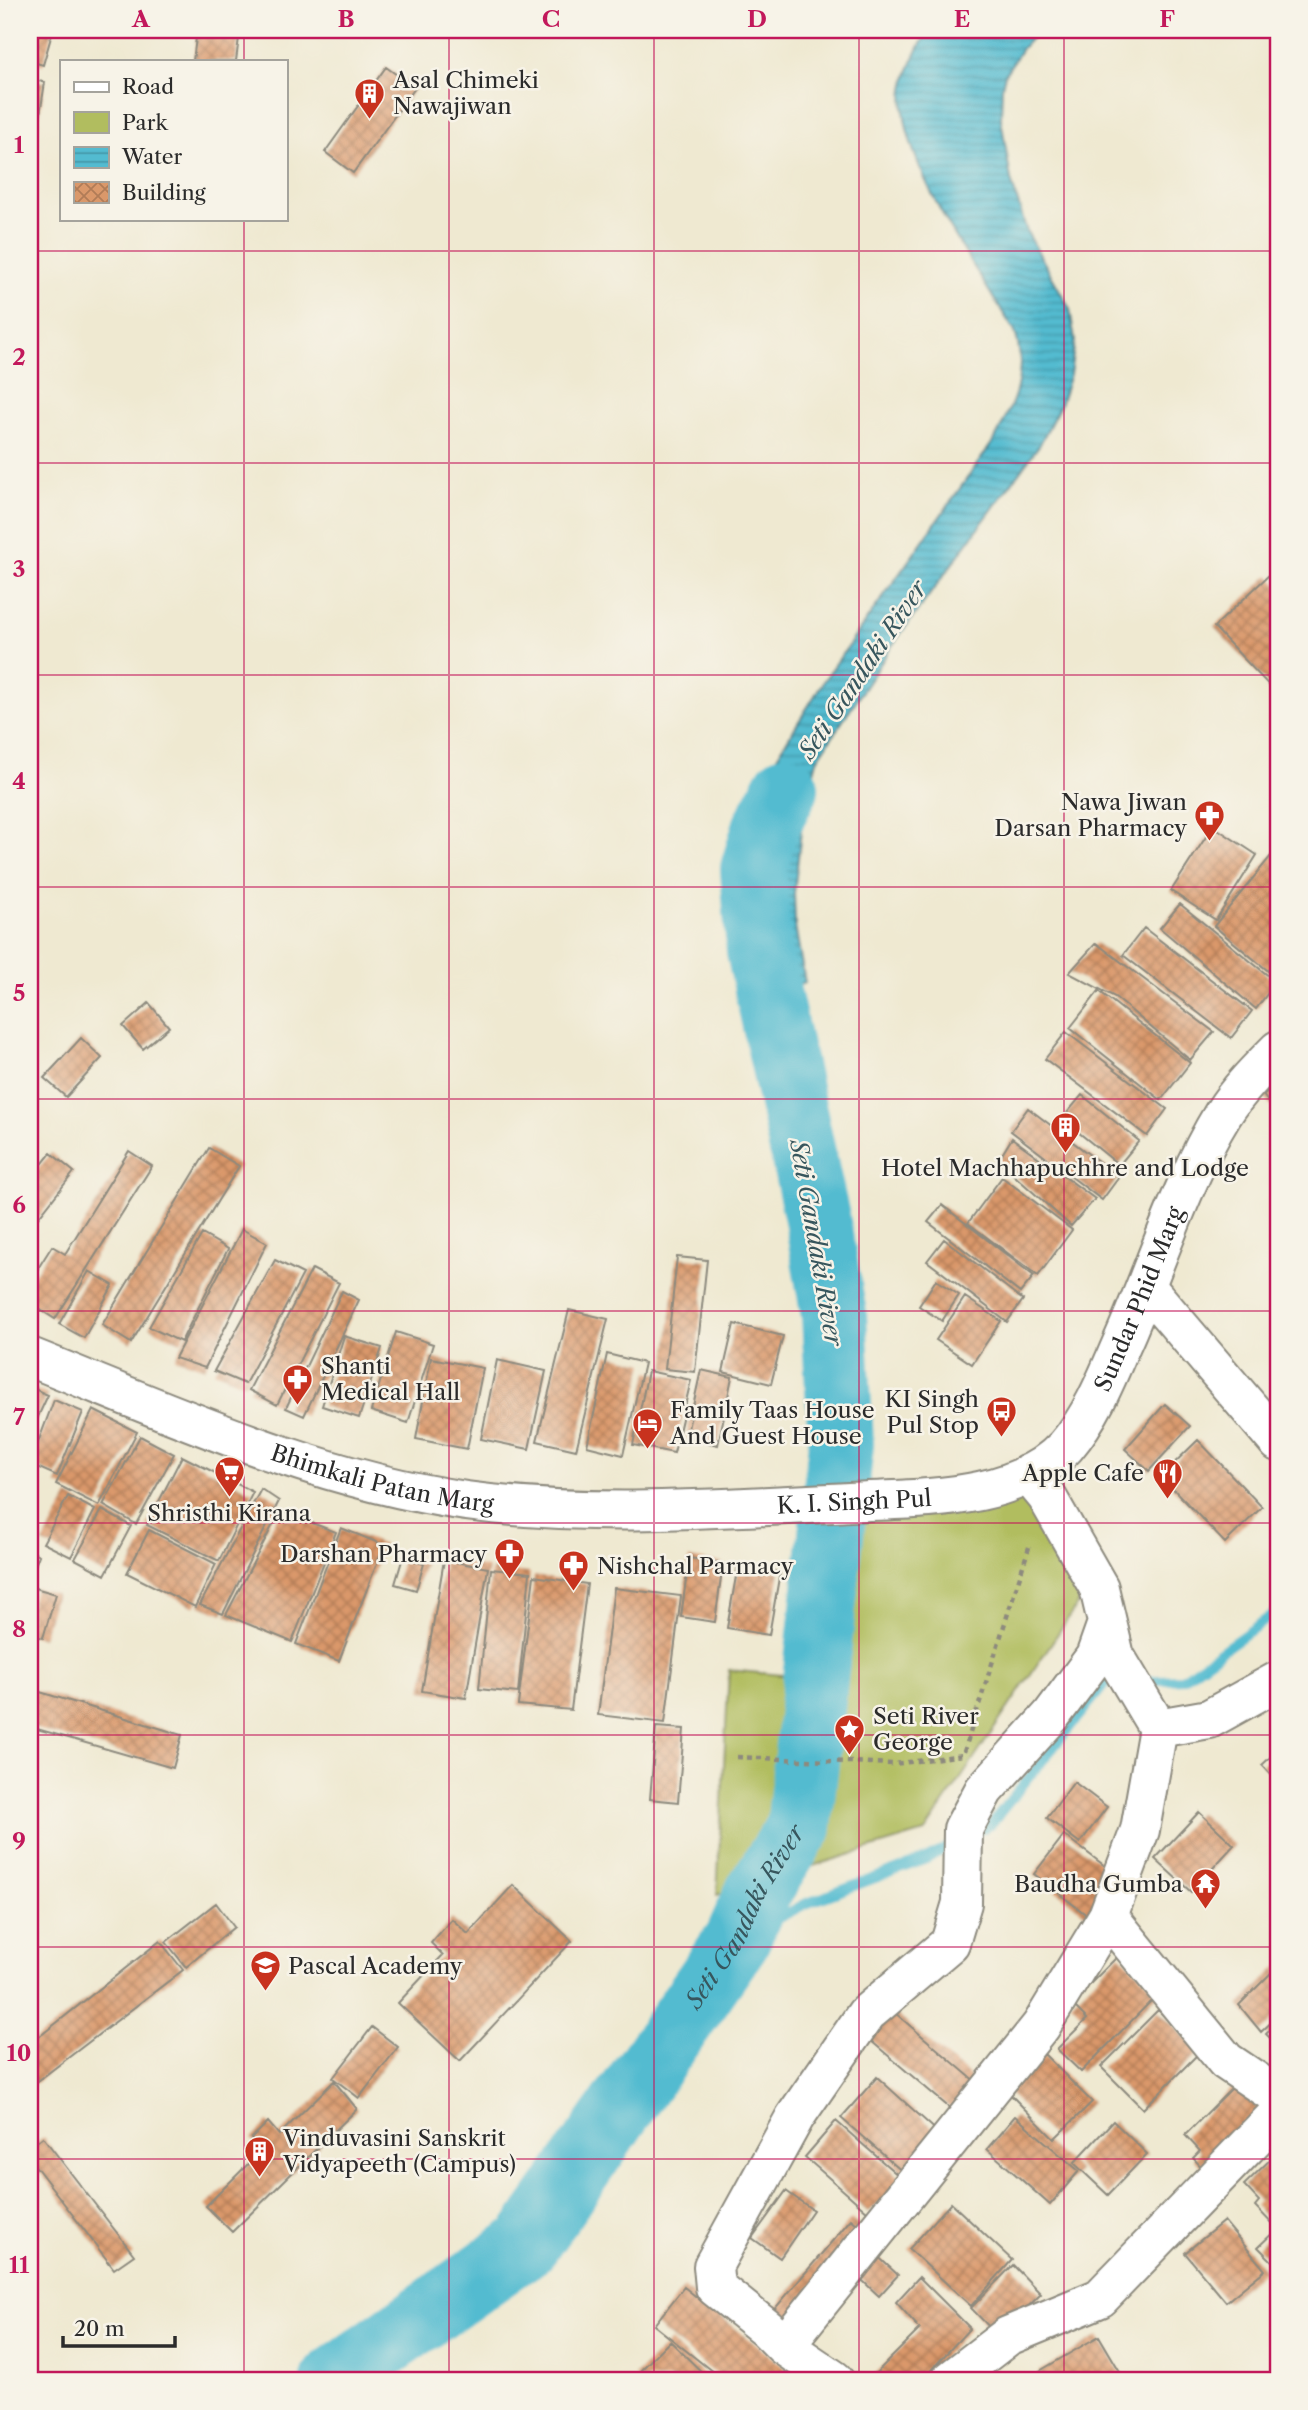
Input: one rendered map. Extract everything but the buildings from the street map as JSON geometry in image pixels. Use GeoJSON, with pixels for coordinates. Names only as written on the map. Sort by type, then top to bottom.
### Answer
{"type":"FeatureCollection","features":[{"type":"Feature","properties":{"kind":"street","name":"Sundar Phid Marg"},"geometry":{"type":"LineString","coordinates":[[954,1496],[1000,1486],[1037,1485],[1065,1447],[1099,1396],[1147,1288],[1170,1226],[1223,1114],[1251,1077],[1278,1051]]}},
{"type":"Feature","properties":{"kind":"street"},"geometry":{"type":"LineString","coordinates":[[1147,1288],[1278,1442]]}},
{"type":"Feature","properties":{"kind":"street","name":"Bhimkali Patan Marg"},"geometry":{"type":"LineString","coordinates":[[30,1357],[259,1447],[364,1480],[449,1498],[511,1507],[572,1509],[753,1507]]}},
{"type":"Feature","properties":{"kind":"street"},"geometry":{"type":"LineString","coordinates":[[784,2346],[1041,2026],[1108,1916],[1140,1830],[1153,1721],[1111,1639],[1099,1588],[1037,1485]]}},
{"type":"Feature","properties":{"kind":"street","name":"K. I. Singh Pul"},"geometry":{"type":"LineString","coordinates":[[753,1507],[954,1496]]}},
{"type":"Feature","properties":{"kind":"street"},"geometry":{"type":"LineString","coordinates":[[834,2380],[784,2346],[715,2287],[713,2266],[795,2117],[866,2014],[950,1943],[962,1903],[963,1829],[984,1790],[1051,1716],[1111,1639]]}},
{"type":"Feature","properties":{"kind":"street"},"geometry":{"type":"LineString","coordinates":[[1153,1721],[1209,1719],[1278,1681]]}},
{"type":"Feature","properties":{"kind":"street"},"geometry":{"type":"LineString","coordinates":[[1108,1916],[1226,2061],[1278,2096]]}},
{"type":"Feature","properties":{"kind":"street"},"geometry":{"type":"LineString","coordinates":[[951,2380],[1008,2336],[1100,2298],[1278,2114]]}},
{"type":"Feature","properties":{"kind":"path"},"geometry":{"type":"LineString","coordinates":[[737,1757],[894,1764],[963,1755],[1037,1485]]}},
{"type":"Feature","properties":{"kind":"green space","name":"Seti River George"},"geometry":{"type":"Polygon","coordinates":[[[1036,1487],[1089,1587],[925,1832],[717,1895],[729,1670],[823,1679],[836,1521],[1036,1487]]]}},
{"type":"Feature","properties":{"kind":"water"},"geometry":{"type":"Polygon","coordinates":[[[929,30],[1039,30],[1023,47],[1005,74],[1001,119],[1011,180],[1027,232],[1070,309],[1075,341],[1070,374],[1060,405],[1040,444],[892,646],[817,760],[803,813],[794,893],[795,926],[805,983],[775,991],[747,838],[748,815],[768,771],[827,676],[995,439],[1017,387],[1020,361],[1015,332],[943,214],[912,148],[905,117],[905,81],[929,30]]]}},
{"type":"Feature","properties":{"kind":"waterway","name":"Seti Gandaki River"},"geometry":{"type":"LineString","coordinates":[[334,2380],[527,2244],[737,1940],[758,1892],[799,1827],[841,1444],[834,1315],[817,1218],[759,951],[753,869],[765,829],[786,788]]}},
{"type":"Feature","properties":{"kind":"waterway"},"geometry":{"type":"LineString","coordinates":[[1139,1681],[1182,1679],[1278,1611]]}},
{"type":"Feature","properties":{"kind":"waterway"},"geometry":{"type":"LineString","coordinates":[[974,1833],[990,1825],[1106,1683],[1123,1682]]}},
{"type":"Feature","properties":{"kind":"waterway"},"geometry":{"type":"LineString","coordinates":[[737,1940],[805,1904],[926,1859],[956,1843]]}},
{"type":"Feature","properties":{"kind":"place","name":"Asal Chimeki Nawajiwan"},"geometry":{"type":"Point","coordinates":[370,120]}},
{"type":"Feature","properties":{"kind":"place","name":"Nawa Jiwan Darsan Pharmacy"},"geometry":{"type":"Point","coordinates":[1210,842]}},
{"type":"Feature","properties":{"kind":"place","name":"Hotel Machhapuchhre and Lodge"},"geometry":{"type":"Point","coordinates":[1065,1154]}},
{"type":"Feature","properties":{"kind":"place","name":"Shanti Medical Hall"},"geometry":{"type":"Point","coordinates":[298,1406]}},
{"type":"Feature","properties":{"kind":"place","name":"KI Singh Pul Stop"},"geometry":{"type":"Point","coordinates":[1002,1439]}},
{"type":"Feature","properties":{"kind":"place","name":"Family Taas House And Guest House"},"geometry":{"type":"Point","coordinates":[647,1450]}},
{"type":"Feature","properties":{"kind":"place","name":"Shristhi Kirana"},"geometry":{"type":"Point","coordinates":[229,1499]}},
{"type":"Feature","properties":{"kind":"place","name":"Apple Cafe"},"geometry":{"type":"Point","coordinates":[1167,1500]}},
{"type":"Feature","properties":{"kind":"place","name":"Darshan Pharmacy"},"geometry":{"type":"Point","coordinates":[510,1581]}},
{"type":"Feature","properties":{"kind":"place","name":"Nishchal Parmacy"},"geometry":{"type":"Point","coordinates":[574,1593]}},
{"type":"Feature","properties":{"kind":"place","name":"Seti River George"},"geometry":{"type":"Point","coordinates":[850,1756]}},
{"type":"Feature","properties":{"kind":"place","name":"Baudha Gumba"},"geometry":{"type":"Point","coordinates":[1206,1911]}},
{"type":"Feature","properties":{"kind":"place","name":"Pascal Academy"},"geometry":{"type":"Point","coordinates":[265,1993]}},
{"type":"Feature","properties":{"kind":"place","name":"Vinduvasini Sanskrit Vidyapeeth (Campus)"},"geometry":{"type":"Point","coordinates":[260,2178]}}]}
